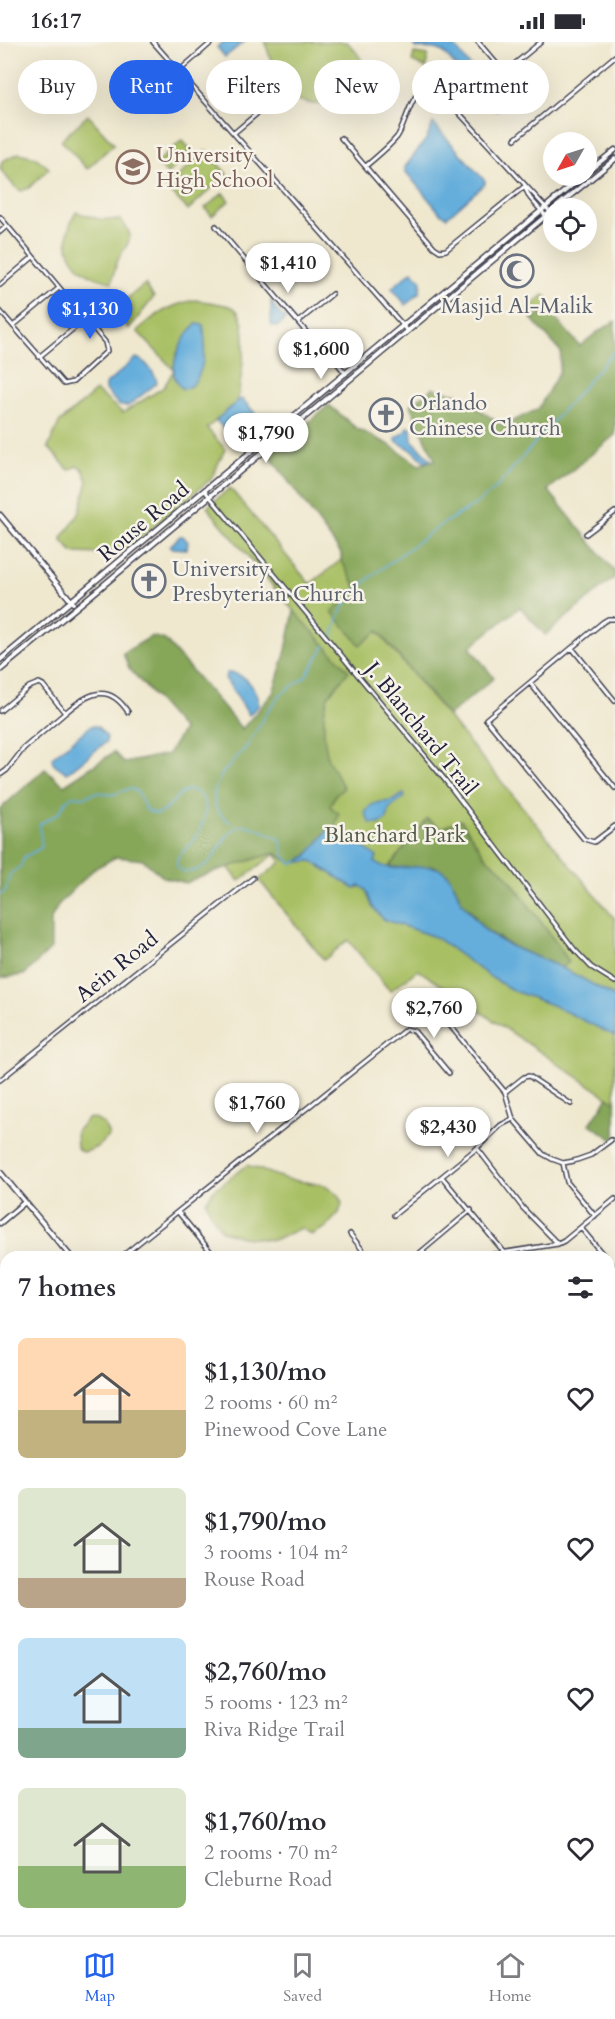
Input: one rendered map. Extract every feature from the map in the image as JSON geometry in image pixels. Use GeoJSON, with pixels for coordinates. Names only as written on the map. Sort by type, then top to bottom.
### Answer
{"type":"FeatureCollection","features":[{"type":"Feature","properties":{"kind":"street"},"geometry":{"type":"LineString","coordinates":[[153,42],[169,60]]}},
{"type":"Feature","properties":{"kind":"street"},"geometry":{"type":"LineString","coordinates":[[192,60],[212,42]]}},
{"type":"Feature","properties":{"kind":"street"},"geometry":{"type":"LineString","coordinates":[[478,42],[503,71],[506,71],[541,42]]}},
{"type":"Feature","properties":{"kind":"street"},"geometry":{"type":"LineString","coordinates":[[515,139],[615,56]]}},
{"type":"Feature","properties":{"kind":"street"},"geometry":{"type":"LineString","coordinates":[[366,166],[398,135],[417,93],[432,87],[438,90],[543,204]]}},
{"type":"Feature","properties":{"kind":"street"},"geometry":{"type":"LineString","coordinates":[[194,88],[408,331]]}},
{"type":"Feature","properties":{"kind":"street"},"geometry":{"type":"LineString","coordinates":[[234,133],[256,114]]}},
{"type":"Feature","properties":{"kind":"street"},"geometry":{"type":"LineString","coordinates":[[341,138],[434,247],[440,251],[446,250],[525,186]]}},
{"type":"Feature","properties":{"kind":"street","name":"Rouse Road"},"geometry":{"type":"LineString","coordinates":[[597,164],[615,150]]}},
{"type":"Feature","properties":{"kind":"street","name":"Rouse Road"},"geometry":{"type":"LineString","coordinates":[[568,198],[615,159]]}},
{"type":"Feature","properties":{"kind":"street"},"geometry":{"type":"LineString","coordinates":[[525,186],[530,198],[541,211]]}},
{"type":"Feature","properties":{"kind":"street","name":"Rouse Road"},"geometry":{"type":"LineString","coordinates":[[557,198],[571,186]]}},
{"type":"Feature","properties":{"kind":"street"},"geometry":{"type":"LineString","coordinates":[[530,198],[535,195]]}},
{"type":"Feature","properties":{"kind":"street","name":"Rouse Road"},"geometry":{"type":"LineString","coordinates":[[0,660],[541,211]]}},
{"type":"Feature","properties":{"kind":"street"},"geometry":{"type":"LineString","coordinates":[[0,217],[105,342],[108,349],[102,357],[67,385],[61,382],[0,310]]}},
{"type":"Feature","properties":{"kind":"street","name":"Rouse Road"},"geometry":{"type":"LineString","coordinates":[[0,670],[543,218]]}},
{"type":"Feature","properties":{"kind":"street"},"geometry":{"type":"LineString","coordinates":[[0,232],[7,226]]}},
{"type":"Feature","properties":{"kind":"street"},"geometry":{"type":"LineString","coordinates":[[216,226],[314,341],[325,348],[346,374]]}},
{"type":"Feature","properties":{"kind":"street"},"geometry":{"type":"LineString","coordinates":[[0,285],[33,257]]}},
{"type":"Feature","properties":{"kind":"street"},"geometry":{"type":"LineString","coordinates":[[13,326],[59,288]]}},
{"type":"Feature","properties":{"kind":"street"},"geometry":{"type":"LineString","coordinates":[[298,322],[332,294]]}},
{"type":"Feature","properties":{"kind":"street"},"geometry":{"type":"LineString","coordinates":[[39,357],[85,318]]}},
{"type":"Feature","properties":{"kind":"street","name":"J. Blanchard Trail"},"geometry":{"type":"LineString","coordinates":[[205,491],[445,780],[581,957],[591,967],[615,982]]}},
{"type":"Feature","properties":{"kind":"street"},"geometry":{"type":"LineString","coordinates":[[586,534],[615,512]]}},
{"type":"Feature","properties":{"kind":"street"},"geometry":{"type":"LineString","coordinates":[[0,515],[72,602],[79,605]]}},
{"type":"Feature","properties":{"kind":"street"},"geometry":{"type":"LineString","coordinates":[[614,619],[603,622],[486,719],[585,838],[591,842],[598,840],[615,826]]}},
{"type":"Feature","properties":{"kind":"street"},"geometry":{"type":"LineString","coordinates":[[572,648],[615,701]]}},
{"type":"Feature","properties":{"kind":"street"},"geometry":{"type":"LineString","coordinates":[[0,711],[29,687],[39,683],[65,713]]}},
{"type":"Feature","properties":{"kind":"street"},"geometry":{"type":"LineString","coordinates":[[530,683],[615,788]]}},
{"type":"Feature","properties":{"kind":"street"},"geometry":{"type":"LineString","coordinates":[[0,775],[7,770],[24,748],[90,695],[101,693],[117,698],[128,712]]}},
{"type":"Feature","properties":{"kind":"street","name":"Aein Road"},"geometry":{"type":"LineString","coordinates":[[0,1080],[253,878]]}},
{"type":"Feature","properties":{"kind":"street"},"geometry":{"type":"LineString","coordinates":[[423,993],[505,1092],[513,1119],[543,1154],[563,1163],[584,1159],[610,1140]]}},
{"type":"Feature","properties":{"kind":"street"},"geometry":{"type":"LineString","coordinates":[[129,1251],[406,1029],[414,1031],[449,1073]]}},
{"type":"Feature","properties":{"kind":"street"},"geometry":{"type":"LineString","coordinates":[[505,1092],[524,1077],[529,1076],[571,1104]]}},
{"type":"Feature","properties":{"kind":"street"},"geometry":{"type":"LineString","coordinates":[[394,1215],[477,1148],[501,1125],[513,1119]]}},
{"type":"Feature","properties":{"kind":"street"},"geometry":{"type":"LineString","coordinates":[[477,1148],[523,1208],[558,1244]]}},
{"type":"Feature","properties":{"kind":"street"},"geometry":{"type":"LineString","coordinates":[[563,1163],[567,1182],[595,1216]]}},
{"type":"Feature","properties":{"kind":"street"},"geometry":{"type":"LineString","coordinates":[[0,1172],[66,1251]]}},
{"type":"Feature","properties":{"kind":"street"},"geometry":{"type":"LineString","coordinates":[[442,1177],[503,1251]]}},
{"type":"Feature","properties":{"kind":"street"},"geometry":{"type":"LineString","coordinates":[[511,1251],[558,1244],[615,1199]]}},
{"type":"Feature","properties":{"kind":"street"},"geometry":{"type":"LineString","coordinates":[[0,1223],[25,1202]]}},
{"type":"Feature","properties":{"kind":"street"},"geometry":{"type":"LineString","coordinates":[[422,1251],[471,1210]]}},
{"type":"Feature","properties":{"kind":"street"},"geometry":{"type":"LineString","coordinates":[[178,1212],[210,1251]]}},
{"type":"Feature","properties":{"kind":"street"},"geometry":{"type":"LineString","coordinates":[[581,1228],[600,1251]]}},
{"type":"Feature","properties":{"kind":"street"},"geometry":{"type":"LineString","coordinates":[[350,1234],[364,1251]]}},
{"type":"Feature","properties":{"kind":"green space"},"geometry":{"type":"Polygon","coordinates":[[[265,42],[347,42],[361,60],[314,60],[314,104],[302,101],[302,60],[271,60],[265,42]]]}},
{"type":"Feature","properties":{"kind":"green space"},"geometry":{"type":"Polygon","coordinates":[[[414,53],[428,55],[427,60],[412,60],[414,53]]]}},
{"type":"Feature","properties":{"kind":"green space"},"geometry":{"type":"Polygon","coordinates":[[[88,115],[114,144],[87,169],[61,140],[88,115]]]}},
{"type":"Feature","properties":{"kind":"green space"},"geometry":{"type":"Polygon","coordinates":[[[182,140],[192,151],[167,174],[157,163],[182,140]]]}},
{"type":"Feature","properties":{"kind":"green space"},"geometry":{"type":"Polygon","coordinates":[[[206,151],[227,174],[188,210],[166,187],[206,151]]]}},
{"type":"Feature","properties":{"kind":"green space"},"geometry":{"type":"Polygon","coordinates":[[[19,153],[35,157],[49,168],[29,188],[21,191],[0,169],[2,161],[19,153]]]}},
{"type":"Feature","properties":{"kind":"green space"},"geometry":{"type":"Polygon","coordinates":[[[223,193],[229,201],[212,216],[205,208],[223,193]]]}},
{"type":"Feature","properties":{"kind":"green space"},"geometry":{"type":"Polygon","coordinates":[[[76,212],[99,219],[120,220],[128,231],[130,239],[118,261],[112,282],[87,273],[72,258],[68,248],[68,237],[76,212]]]}},
{"type":"Feature","properties":{"kind":"green space"},"geometry":{"type":"Polygon","coordinates":[[[145,284],[154,297],[129,329],[113,310],[145,284]]]}},
{"type":"Feature","properties":{"kind":"green space"},"geometry":{"type":"Polygon","coordinates":[[[544,295],[548,298],[547,309],[543,313],[525,312],[544,295]]]}},
{"type":"Feature","properties":{"kind":"green space"},"geometry":{"type":"Polygon","coordinates":[[[195,300],[232,307],[239,313],[244,336],[243,366],[237,403],[207,428],[225,449],[211,479],[132,545],[105,554],[73,553],[62,538],[79,514],[88,481],[82,468],[77,466],[69,470],[48,447],[59,423],[96,391],[123,413],[164,387],[174,370],[137,331],[164,311],[195,300]]]}},
{"type":"Feature","properties":{"kind":"green space"},"geometry":{"type":"Polygon","coordinates":[[[550,312],[580,346],[615,321],[615,435],[548,490],[615,572],[615,577],[545,635],[520,607],[470,647],[494,678],[448,716],[378,631],[360,645],[332,612],[357,588],[341,560],[341,553],[269,455],[329,405],[356,428],[388,444],[419,465],[435,460],[410,405],[433,388],[457,394],[503,426],[538,409],[559,372],[561,352],[531,318],[550,312]]]}},
{"type":"Feature","properties":{"kind":"green space","name":"Blanchard Park"},"geometry":{"type":"Polygon","coordinates":[[[230,488],[310,584],[341,560],[357,588],[333,612],[377,631],[615,919],[615,1102],[418,970],[390,991],[348,940],[324,960],[259,880],[281,862],[275,854],[239,881],[173,797],[337,663],[207,507],[230,488]]]}},
{"type":"Feature","properties":{"kind":"green space"},"geometry":{"type":"Polygon","coordinates":[[[294,611],[349,671],[328,696],[324,713],[324,736],[328,760],[344,788],[336,794],[330,806],[339,814],[335,827],[330,828],[309,853],[292,864],[275,853],[186,883],[163,877],[143,860],[116,857],[94,869],[59,904],[51,919],[51,949],[24,975],[0,978],[0,809],[45,769],[64,785],[114,752],[124,763],[168,754],[183,730],[129,668],[123,653],[152,636],[165,640],[242,729],[273,693],[286,650],[294,611]]]}},
{"type":"Feature","properties":{"kind":"green space"},"geometry":{"type":"Polygon","coordinates":[[[427,819],[441,828],[461,820],[485,856],[505,873],[569,962],[562,968],[513,947],[484,929],[462,903],[447,874],[434,866],[389,867],[427,819]]]}},
{"type":"Feature","properties":{"kind":"green space"},"geometry":{"type":"Polygon","coordinates":[[[608,1097],[615,1102],[615,1141],[590,1124],[608,1097]]]}},
{"type":"Feature","properties":{"kind":"green space"},"geometry":{"type":"Polygon","coordinates":[[[93,1118],[104,1124],[109,1135],[97,1146],[82,1152],[77,1148],[76,1131],[87,1119],[93,1118]]]}},
{"type":"Feature","properties":{"kind":"green space"},"geometry":{"type":"Polygon","coordinates":[[[247,1165],[286,1179],[325,1185],[340,1196],[342,1204],[339,1213],[325,1228],[311,1235],[301,1228],[274,1240],[242,1237],[222,1231],[206,1201],[214,1190],[247,1165]]]}},
{"type":"Feature","properties":{"kind":"water"},"geometry":{"type":"Polygon","coordinates":[[[223,42],[244,42],[225,57],[217,47],[223,42]]]}},
{"type":"Feature","properties":{"kind":"water"},"geometry":{"type":"Polygon","coordinates":[[[412,42],[451,42],[465,60],[450,60],[443,52],[435,49],[416,48],[412,42]]]}},
{"type":"Feature","properties":{"kind":"water"},"geometry":{"type":"Polygon","coordinates":[[[433,123],[485,181],[485,184],[447,217],[440,213],[405,171],[405,167],[427,138],[433,123]]]}},
{"type":"Feature","properties":{"kind":"water"},"geometry":{"type":"Polygon","coordinates":[[[412,271],[421,280],[420,292],[406,305],[392,288],[412,271]]]}},
{"type":"Feature","properties":{"kind":"water"},"geometry":{"type":"Polygon","coordinates":[[[271,299],[281,315],[287,318],[277,327],[271,325],[271,299]]]}},
{"type":"Feature","properties":{"kind":"water"},"geometry":{"type":"Polygon","coordinates":[[[196,324],[203,325],[205,342],[203,362],[196,380],[183,389],[174,374],[174,365],[180,346],[196,324]]]}},
{"type":"Feature","properties":{"kind":"water"},"geometry":{"type":"Polygon","coordinates":[[[136,358],[150,368],[157,383],[128,406],[120,406],[105,390],[105,385],[136,358]]]}},
{"type":"Feature","properties":{"kind":"water"},"geometry":{"type":"Polygon","coordinates":[[[242,399],[254,412],[260,424],[256,433],[239,447],[216,420],[242,399]]]}},
{"type":"Feature","properties":{"kind":"water"},"geometry":{"type":"Polygon","coordinates":[[[407,427],[411,428],[412,440],[431,460],[425,462],[414,451],[396,441],[396,438],[404,433],[407,427]]]}},
{"type":"Feature","properties":{"kind":"water"},"geometry":{"type":"Polygon","coordinates":[[[180,536],[188,542],[187,549],[171,548],[170,546],[180,536]]]}},
{"type":"Feature","properties":{"kind":"water"},"geometry":{"type":"Polygon","coordinates":[[[227,673],[240,675],[253,687],[259,705],[249,715],[225,678],[227,673]]]}},
{"type":"Feature","properties":{"kind":"water"},"geometry":{"type":"Polygon","coordinates":[[[91,726],[97,726],[107,737],[106,742],[67,773],[53,763],[52,757],[91,726]]]}},
{"type":"Feature","properties":{"kind":"water"},"geometry":{"type":"Polygon","coordinates":[[[404,794],[405,797],[390,808],[387,819],[380,824],[370,823],[365,813],[370,806],[393,800],[404,794]]]}},
{"type":"Feature","properties":{"kind":"water"},"geometry":{"type":"Polygon","coordinates":[[[335,827],[377,857],[375,862],[383,866],[392,868],[430,867],[446,873],[462,903],[493,936],[512,947],[562,968],[615,997],[615,1036],[552,1005],[514,991],[435,937],[383,919],[372,906],[366,890],[360,886],[355,889],[312,861],[297,862],[307,856],[330,828],[335,827]]]}},
{"type":"Feature","properties":{"kind":"waterway"},"geometry":{"type":"LineString","coordinates":[[332,639],[340,613],[352,594],[372,576],[439,526],[473,506],[494,490],[615,350]]}},
{"type":"Feature","properties":{"kind":"waterway"},"geometry":{"type":"LineString","coordinates":[[231,823],[220,814],[215,805],[214,792],[222,774],[248,745],[267,712],[281,694],[305,677],[325,646]]}},
{"type":"Feature","properties":{"kind":"waterway"},"geometry":{"type":"LineString","coordinates":[[0,894],[7,888],[10,874],[21,866],[24,857],[41,848],[40,824],[59,813],[72,796],[84,797],[97,792],[114,794],[130,788],[137,792],[147,811],[157,814],[166,810],[178,796],[188,790],[196,792],[203,799],[205,811],[199,831],[177,859],[177,866],[183,872],[196,870],[206,865],[231,831],[249,826],[280,839],[286,859],[292,864],[299,861]]}},
{"type":"Feature","properties":{"kind":"place","name":"University High School"},"geometry":{"type":"Point","coordinates":[133,167]}},
{"type":"Feature","properties":{"kind":"place","name":"Masjid Al-Malik"},"geometry":{"type":"Point","coordinates":[517,271]}},
{"type":"Feature","properties":{"kind":"place","name":"Orlando Chinese Church"},"geometry":{"type":"Point","coordinates":[386,415]}},
{"type":"Feature","properties":{"kind":"place","name":"University Presbyterian Church"},"geometry":{"type":"Point","coordinates":[149,581]}}]}
